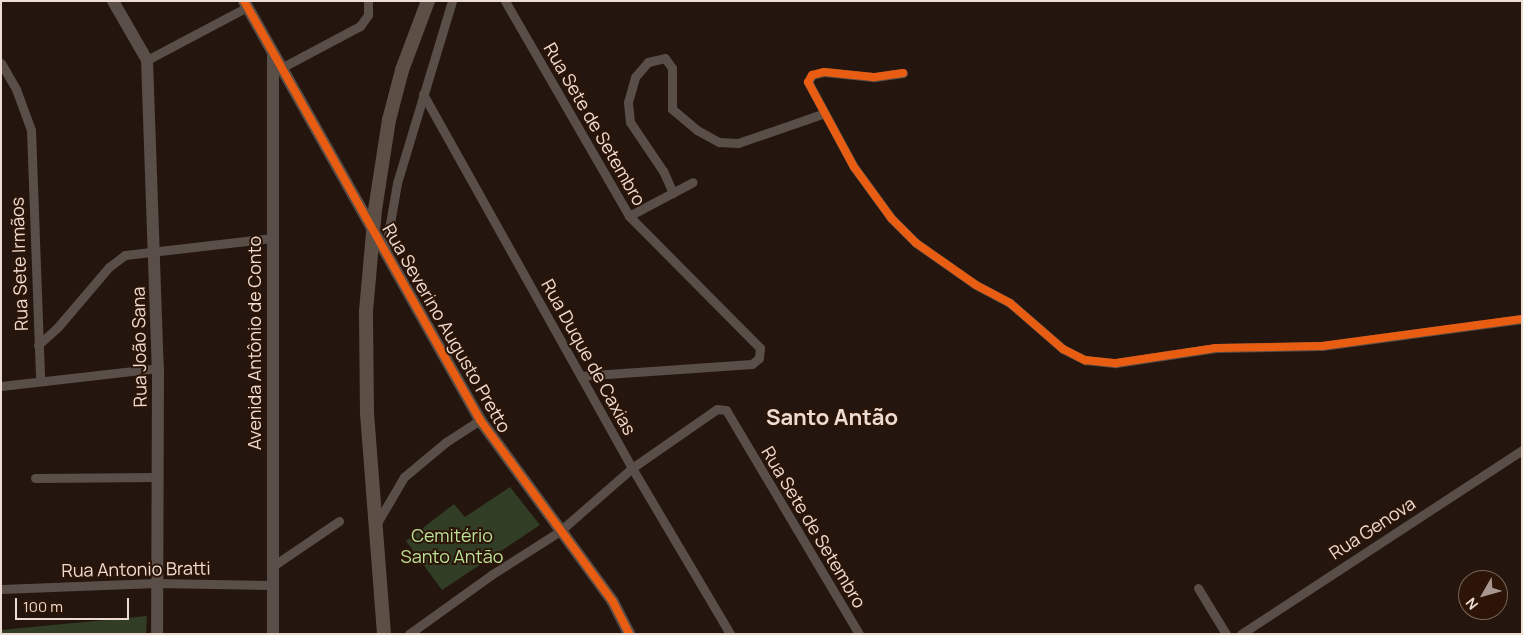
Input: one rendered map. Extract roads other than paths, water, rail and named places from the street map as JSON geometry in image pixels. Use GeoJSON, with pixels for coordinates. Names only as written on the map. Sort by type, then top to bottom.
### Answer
{"type":"FeatureCollection","features":[{"type":"Feature","properties":{"kind":"main road"},"geometry":{"type":"LineString","coordinates":[[384,634],[367,412],[366,311],[375,210],[397,87],[428,1]]}},
{"type":"Feature","properties":{"kind":"street"},"geometry":{"type":"LineString","coordinates":[[113,1],[147,60],[245,4]]}},
{"type":"Feature","properties":{"kind":"street"},"geometry":{"type":"LineString","coordinates":[[281,68],[360,26],[368,15],[368,1]]}},
{"type":"Feature","properties":{"kind":"street"},"geometry":{"type":"LineString","coordinates":[[385,253],[397,183],[452,1]]}},
{"type":"Feature","properties":{"kind":"street","name":"Rua Sete de Setembro"},"geometry":{"type":"LineString","coordinates":[[505,1],[629,216],[760,348],[759,358],[752,364],[582,376]]}},
{"type":"Feature","properties":{"kind":"street","name":"Rua Severino Augusto Pretto"},"geometry":{"type":"LineString","coordinates":[[245,4],[480,420],[613,602],[630,634]]}},
{"type":"Feature","properties":{"kind":"street","name":"Avenida Antônio de Conto"},"geometry":{"type":"LineString","coordinates":[[273,52],[271,238],[273,634]]}},
{"type":"Feature","properties":{"kind":"street"},"geometry":{"type":"LineString","coordinates":[[673,193],[663,171],[630,122],[628,102],[635,77],[648,62],[665,58],[672,68],[672,109],[697,130],[719,142],[738,143],[822,114]]}},
{"type":"Feature","properties":{"kind":"street","name":"Rua João Sana"},"geometry":{"type":"LineString","coordinates":[[147,60],[158,368],[157,634]]}},
{"type":"Feature","properties":{"kind":"street","name":"Rua Sete Irmãos"},"geometry":{"type":"LineString","coordinates":[[1,63],[16,89],[31,130],[40,381]]}},
{"type":"Feature","properties":{"kind":"street"},"geometry":{"type":"LineString","coordinates":[[903,73],[873,77],[824,72],[812,75],[808,82],[809,89],[822,114],[890,218],[916,244],[976,285],[1010,303],[1063,349],[1085,360],[1116,363],[1216,348],[1322,346],[1522,319]]}},
{"type":"Feature","properties":{"kind":"street","name":"Rua Duque de Caxias"},"geometry":{"type":"LineString","coordinates":[[423,94],[632,468],[730,634]]}},
{"type":"Feature","properties":{"kind":"street"},"geometry":{"type":"LineString","coordinates":[[629,216],[693,182]]}},
{"type":"Feature","properties":{"kind":"street"},"geometry":{"type":"LineString","coordinates":[[38,344],[57,328],[109,267],[125,255],[271,238]]}},
{"type":"Feature","properties":{"kind":"street"},"geometry":{"type":"LineString","coordinates":[[1,386],[158,368]]}},
{"type":"Feature","properties":{"kind":"street","name":"Rua Sete de Setembro"},"geometry":{"type":"LineString","coordinates":[[632,468],[717,409],[726,410],[859,634]]}},
{"type":"Feature","properties":{"kind":"street"},"geometry":{"type":"LineString","coordinates":[[377,523],[404,477],[446,442],[480,420]]}},
{"type":"Feature","properties":{"kind":"street","name":"Rua Genova"},"geometry":{"type":"LineString","coordinates":[[1241,634],[1522,450]]}},
{"type":"Feature","properties":{"kind":"street"},"geometry":{"type":"LineString","coordinates":[[409,634],[484,580],[560,531],[632,468]]}},
{"type":"Feature","properties":{"kind":"street"},"geometry":{"type":"LineString","coordinates":[[35,478],[158,478]]}},
{"type":"Feature","properties":{"kind":"street"},"geometry":{"type":"LineString","coordinates":[[273,566],[339,521]]}},
{"type":"Feature","properties":{"kind":"street","name":"Rua Antonio Bratti"},"geometry":{"type":"LineString","coordinates":[[1,588],[156,583],[272,585]]}},
{"type":"Feature","properties":{"kind":"street"},"geometry":{"type":"LineString","coordinates":[[1198,588],[1226,634]]}},
{"type":"Feature","properties":{"kind":"district","name":"Santo Antão"},"geometry":{"type":"Point","coordinates":[832,418]}},
{"type":"Feature","properties":{"kind":"park label","name":"Cemitério Santo Antão"},"geometry":{"type":"Point","coordinates":[452,546]}}]}
